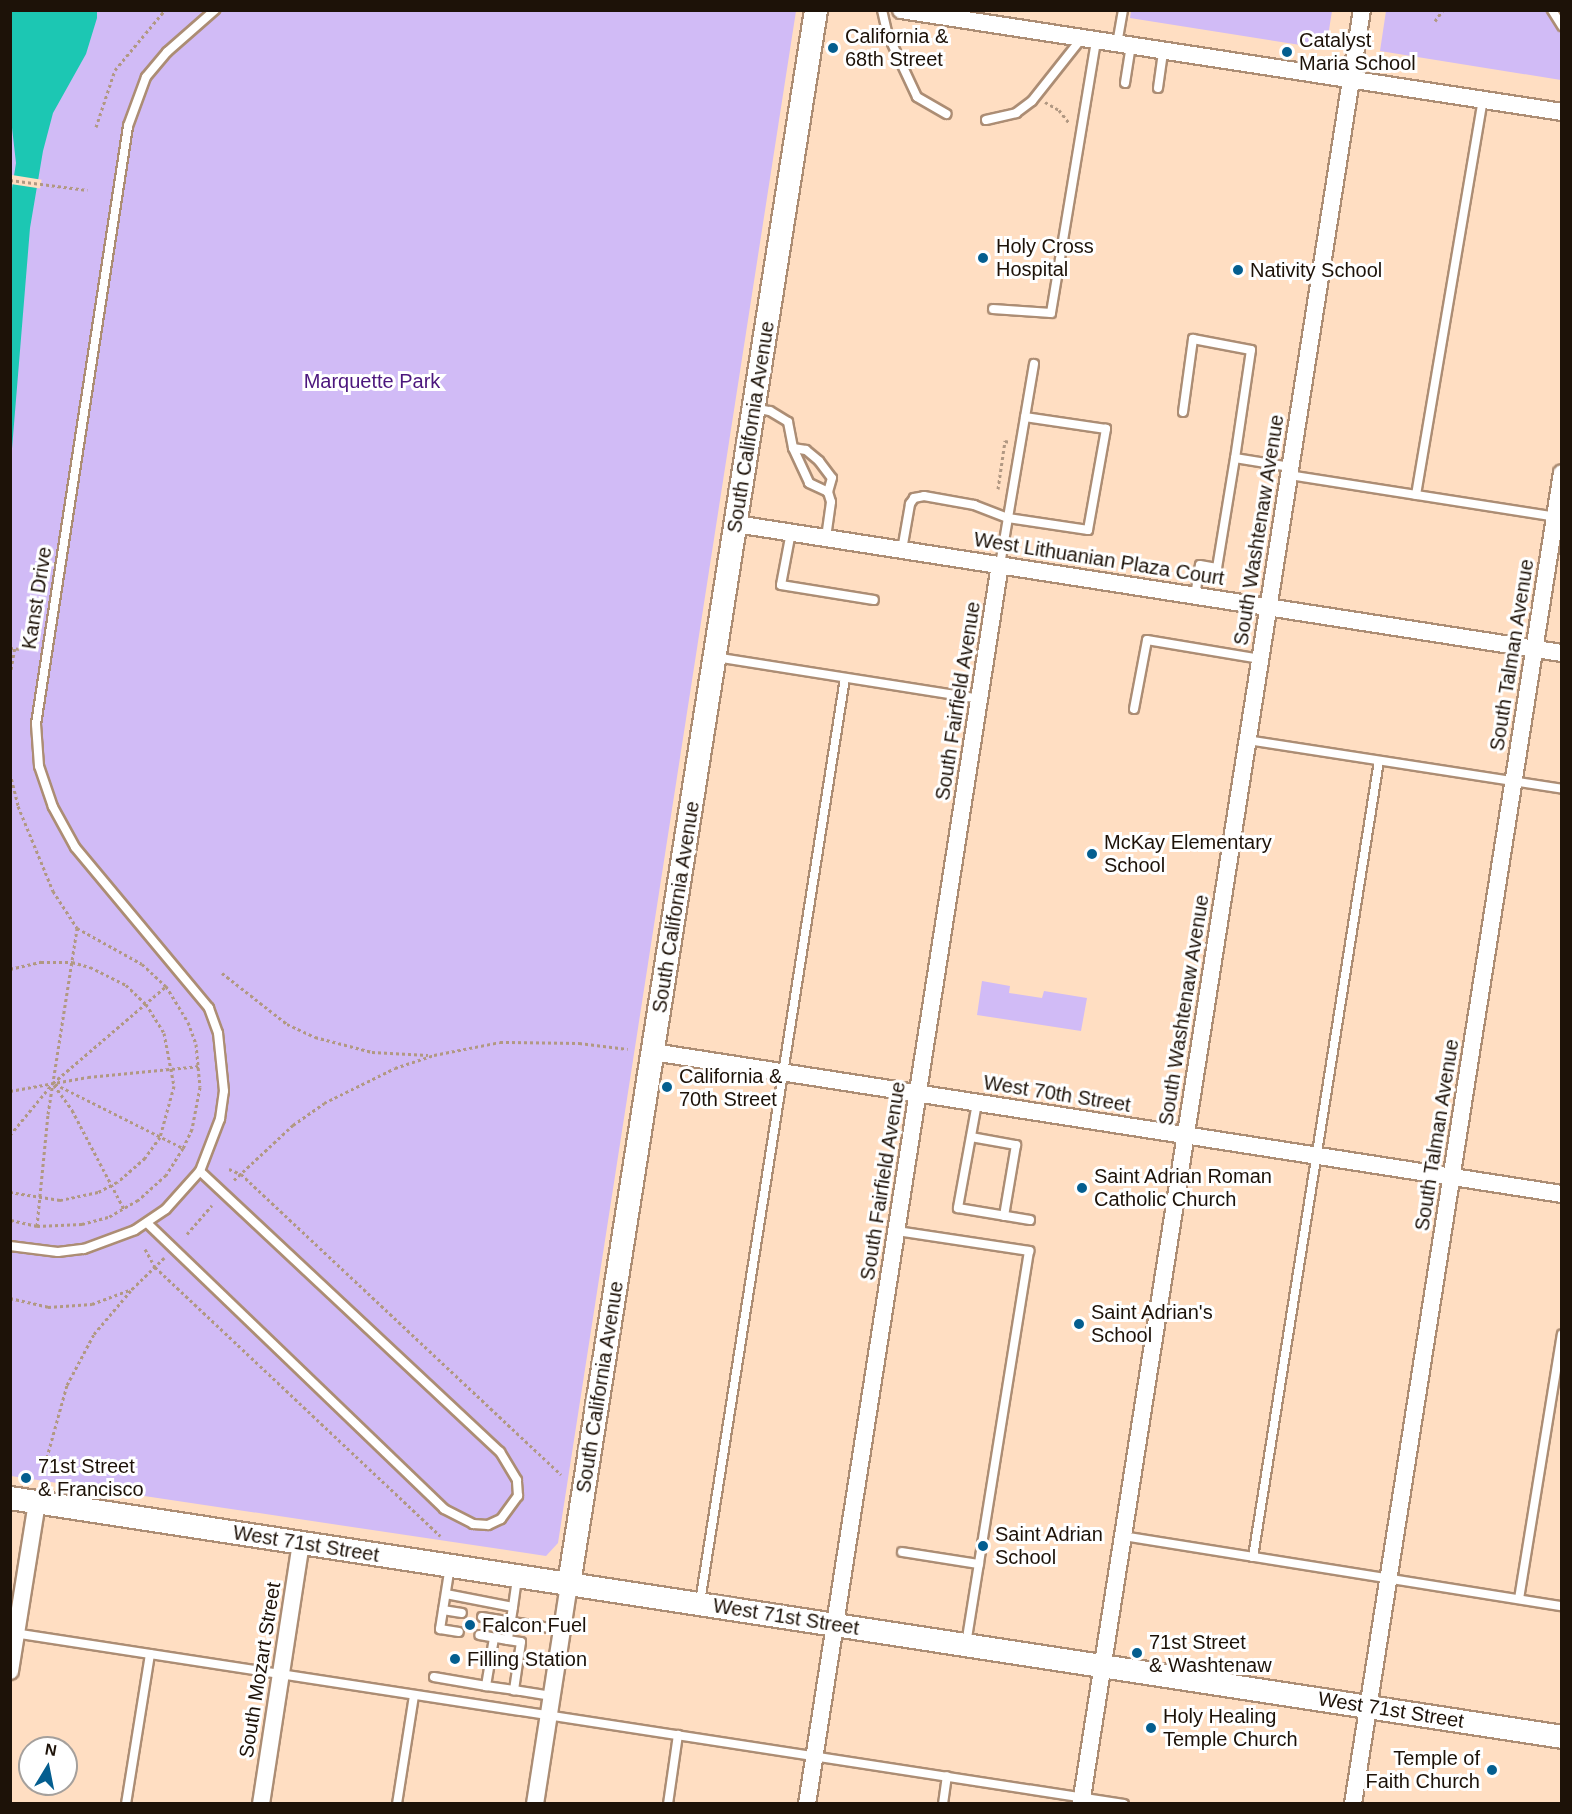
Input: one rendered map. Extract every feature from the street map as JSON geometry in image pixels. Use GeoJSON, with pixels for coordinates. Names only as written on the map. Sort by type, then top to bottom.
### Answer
{"type":"FeatureCollection","features":[{"type":"Feature","properties":{"kind":"street","name":"South California Avenue"},"geometry":{"type":"LineString","coordinates":[[535,1803],[816,10]]}},
{"type":"Feature","properties":{"kind":"street"},"geometry":{"type":"LineString","coordinates":[[901,10],[1562,112]]}},
{"type":"Feature","properties":{"kind":"street","name":"South Washtenaw Avenue"},"geometry":{"type":"LineString","coordinates":[[1082,1800],[1362,10]]}},
{"type":"Feature","properties":{"kind":"street","name":"South Talman Avenue"},"geometry":{"type":"LineString","coordinates":[[1353,1803],[1534,649],[1558,517],[1562,473]]}},
{"type":"Feature","properties":{"kind":"street","name":"West Lithuanian Plaza Court"},"geometry":{"type":"LineString","coordinates":[[736,524],[1562,653]]}},
{"type":"Feature","properties":{"kind":"street","name":"South Fairfield Avenue"},"geometry":{"type":"LineString","coordinates":[[807,1803],[1000,565]]}},
{"type":"Feature","properties":{"kind":"street","name":"West 70th Street"},"geometry":{"type":"LineString","coordinates":[[653,1052],[1562,1194]]}},
{"type":"Feature","properties":{"kind":"street","name":"West 71st Street"},"geometry":{"type":"LineString","coordinates":[[10,1498],[1562,1737]]}},
{"type":"Feature","properties":{"kind":"street"},"geometry":{"type":"LineString","coordinates":[[10,1671],[14,1633],[37,1502]]}},
{"type":"Feature","properties":{"kind":"street","name":"South Mozart Street"},"geometry":{"type":"LineString","coordinates":[[261,1803],[301,1543]]}},
{"type":"Feature","properties":{"kind":"lane","name":"Kanst Drive"},"geometry":{"type":"LineString","coordinates":[[10,1246],[58,1252],[84,1249],[147,1222],[181,1195],[200,1171],[217,1129],[224,1092],[218,1033],[209,1008],[75,847],[53,807],[39,766],[36,724],[128,126],[146,77],[167,52],[215,10]]}},
{"type":"Feature","properties":{"kind":"lane"},"geometry":{"type":"LineString","coordinates":[[882,10],[888,35],[917,97],[947,114]]}},
{"type":"Feature","properties":{"kind":"lane"},"geometry":{"type":"LineString","coordinates":[[1123,10],[1125,83]]}},
{"type":"Feature","properties":{"kind":"lane"},"geometry":{"type":"LineString","coordinates":[[1552,10],[1562,26]]}},
{"type":"Feature","properties":{"kind":"lane"},"geometry":{"type":"LineString","coordinates":[[986,120],[1016,113],[1032,101],[1089,40]]}},
{"type":"Feature","properties":{"kind":"lane"},"geometry":{"type":"LineString","coordinates":[[993,309],[1051,313],[1089,40]]}},
{"type":"Feature","properties":{"kind":"lane"},"geometry":{"type":"LineString","coordinates":[[1158,88],[1163,51]]}},
{"type":"Feature","properties":{"kind":"lane"},"geometry":{"type":"LineString","coordinates":[[1416,495],[1484,100]]}},
{"type":"Feature","properties":{"kind":"lane"},"geometry":{"type":"LineString","coordinates":[[1183,412],[1193,339],[1251,350],[1217,568],[1200,565],[1195,596]]}},
{"type":"Feature","properties":{"kind":"lane"},"geometry":{"type":"LineString","coordinates":[[1000,565],[1034,364]]}},
{"type":"Feature","properties":{"kind":"lane"},"geometry":{"type":"LineString","coordinates":[[754,408],[770,411],[788,422],[793,448],[809,483],[828,492]]}},
{"type":"Feature","properties":{"kind":"lane"},"geometry":{"type":"LineString","coordinates":[[902,550],[914,498],[974,505],[1008,518],[1088,530],[1106,429],[1025,417]]}},
{"type":"Feature","properties":{"kind":"lane"},"geometry":{"type":"LineString","coordinates":[[793,448],[806,450],[819,461],[832,478],[828,492],[831,502],[825,538]]}},
{"type":"Feature","properties":{"kind":"lane"},"geometry":{"type":"LineString","coordinates":[[1235,458],[1416,495],[1558,517]]}},
{"type":"Feature","properties":{"kind":"lane"},"geometry":{"type":"LineString","coordinates":[[790,532],[782,585],[874,600]]}},
{"type":"Feature","properties":{"kind":"lane"},"geometry":{"type":"LineString","coordinates":[[1134,710],[1147,640],[1260,659]]}},
{"type":"Feature","properties":{"kind":"lane"},"geometry":{"type":"LineString","coordinates":[[715,657],[980,699]]}},
{"type":"Feature","properties":{"kind":"lane"},"geometry":{"type":"LineString","coordinates":[[699,1604],[845,678]]}},
{"type":"Feature","properties":{"kind":"lane"},"geometry":{"type":"LineString","coordinates":[[1247,740],[1562,789]]}},
{"type":"Feature","properties":{"kind":"lane"},"geometry":{"type":"LineString","coordinates":[[1253,1557],[1379,760]]}},
{"type":"Feature","properties":{"kind":"lane"},"geometry":{"type":"LineString","coordinates":[[977,1103],[958,1208],[1030,1220]]}},
{"type":"Feature","properties":{"kind":"lane"},"geometry":{"type":"LineString","coordinates":[[971,1137],[1016,1145],[1005,1216]]}},
{"type":"Feature","properties":{"kind":"lane"},"geometry":{"type":"LineString","coordinates":[[147,1222],[444,1509],[473,1524],[488,1525],[501,1519],[518,1496],[518,1480],[500,1452],[200,1171]]}},
{"type":"Feature","properties":{"kind":"lane"},"geometry":{"type":"LineString","coordinates":[[897,1231],[1029,1251],[966,1645]]}},
{"type":"Feature","properties":{"kind":"lane"},"geometry":{"type":"LineString","coordinates":[[1519,1599],[1562,1334]]}},
{"type":"Feature","properties":{"kind":"lane"},"geometry":{"type":"LineString","coordinates":[[1123,1536],[1562,1606]]}},
{"type":"Feature","properties":{"kind":"lane"},"geometry":{"type":"LineString","coordinates":[[902,1552],[979,1564]]}},
{"type":"Feature","properties":{"kind":"lane"},"geometry":{"type":"LineString","coordinates":[[450,1566],[440,1629],[459,1632]]}},
{"type":"Feature","properties":{"kind":"lane"},"geometry":{"type":"LineString","coordinates":[[508,1640],[517,1576]]}},
{"type":"Feature","properties":{"kind":"lane"},"geometry":{"type":"LineString","coordinates":[[446,1594],[513,1606]]}},
{"type":"Feature","properties":{"kind":"lane"},"geometry":{"type":"LineString","coordinates":[[443,1610],[462,1613]]}},
{"type":"Feature","properties":{"kind":"lane"},"geometry":{"type":"LineString","coordinates":[[482,1617],[562,1630]]}},
{"type":"Feature","properties":{"kind":"lane"},"geometry":{"type":"LineString","coordinates":[[14,1633],[947,1776],[1082,1800],[1124,1803]]}},
{"type":"Feature","properties":{"kind":"lane"},"geometry":{"type":"LineString","coordinates":[[479,1635],[521,1642],[514,1690]]}},
{"type":"Feature","properties":{"kind":"lane"},"geometry":{"type":"LineString","coordinates":[[486,1686],[494,1638]]}},
{"type":"Feature","properties":{"kind":"lane"},"geometry":{"type":"LineString","coordinates":[[126,1803],[150,1654]]}},
{"type":"Feature","properties":{"kind":"lane"},"geometry":{"type":"LineString","coordinates":[[434,1677],[552,1696]]}},
{"type":"Feature","properties":{"kind":"lane"},"geometry":{"type":"LineString","coordinates":[[397,1803],[414,1695]]}},
{"type":"Feature","properties":{"kind":"lane"},"geometry":{"type":"LineString","coordinates":[[668,1803],[678,1735]]}},
{"type":"Feature","properties":{"kind":"lane"},"geometry":{"type":"LineString","coordinates":[[943,1803],[947,1776]]}},
{"type":"Feature","properties":{"kind":"path"},"geometry":{"type":"LineString","coordinates":[[96,128],[115,70],[165,10]]}},
{"type":"Feature","properties":{"kind":"path"},"geometry":{"type":"LineString","coordinates":[[1435,21],[1443,10]]}},
{"type":"Feature","properties":{"kind":"path"},"geometry":{"type":"LineString","coordinates":[[1041,102],[1059,110],[1074,129]]}},
{"type":"Feature","properties":{"kind":"path"},"geometry":{"type":"LineString","coordinates":[[10,180],[87,190]]}},
{"type":"Feature","properties":{"kind":"path"},"geometry":{"type":"LineString","coordinates":[[10,675],[13,648],[21,650]]}},
{"type":"Feature","properties":{"kind":"path"},"geometry":{"type":"LineString","coordinates":[[10,773],[33,847],[53,891],[78,928],[142,964],[166,986],[188,1022],[200,1066],[198,1108],[183,1148],[151,1190],[124,1209],[82,1224],[37,1226],[10,1220]]}},
{"type":"Feature","properties":{"kind":"path"},"geometry":{"type":"LineString","coordinates":[[37,1226],[53,1083],[78,928]]}},
{"type":"Feature","properties":{"kind":"path"},"geometry":{"type":"LineString","coordinates":[[10,969],[41,962],[72,962],[109,975],[146,1004],[164,1033],[173,1068],[172,1103],[160,1137],[133,1170],[111,1185],[76,1198],[40,1200],[10,1192]]}},
{"type":"Feature","properties":{"kind":"path"},"geometry":{"type":"LineString","coordinates":[[222,973],[279,1018],[315,1037],[372,1053],[434,1055]]}},
{"type":"Feature","properties":{"kind":"path"},"geometry":{"type":"LineString","coordinates":[[10,1136],[53,1083],[166,986]]}},
{"type":"Feature","properties":{"kind":"path"},"geometry":{"type":"LineString","coordinates":[[234,1180],[293,1125],[324,1103],[395,1068],[434,1055],[500,1042],[532,1040],[628,1050]]}},
{"type":"Feature","properties":{"kind":"path"},"geometry":{"type":"LineString","coordinates":[[10,1091],[53,1083],[200,1066]]}},
{"type":"Feature","properties":{"kind":"path"},"geometry":{"type":"LineString","coordinates":[[53,1083],[183,1148]]}},
{"type":"Feature","properties":{"kind":"path"},"geometry":{"type":"LineString","coordinates":[[53,1083],[72,1110],[124,1209]]}},
{"type":"Feature","properties":{"kind":"path"},"geometry":{"type":"LineString","coordinates":[[229,1169],[241,1174],[561,1475]]}},
{"type":"Feature","properties":{"kind":"path"},"geometry":{"type":"LineString","coordinates":[[187,1234],[212,1205]]}},
{"type":"Feature","properties":{"kind":"path"},"geometry":{"type":"LineString","coordinates":[[145,1248],[155,1267],[440,1536]]}},
{"type":"Feature","properties":{"kind":"path"},"geometry":{"type":"LineString","coordinates":[[42,1475],[56,1417],[79,1360],[106,1317],[165,1258]]}},
{"type":"Feature","properties":{"kind":"path"},"geometry":{"type":"LineString","coordinates":[[10,1298],[48,1307],[71,1306],[92,1304],[132,1289]]}},
{"type":"Feature","properties":{"kind":"green space"},"geometry":{"type":"Polygon","coordinates":[[[1131,10],[1332,11],[1326,49],[1130,18],[1131,10]]]}},
{"type":"Feature","properties":{"kind":"green space","name":"Marquette Park"},"geometry":{"type":"Polygon","coordinates":[[[10,11],[796,11],[558,1543],[546,1556],[11,1476],[10,11]]]}},
{"type":"Feature","properties":{"kind":"green space"},"geometry":{"type":"Polygon","coordinates":[[[1386,11],[1561,11],[1561,80],[1380,51],[1386,11]]]}},
{"type":"Feature","properties":{"kind":"green space"},"geometry":{"type":"Polygon","coordinates":[[[982,981],[1010,986],[1009,993],[1042,998],[1044,991],[1087,998],[1081,1031],[977,1015],[982,981]]]}},
{"type":"Feature","properties":{"kind":"water"},"geometry":{"type":"Polygon","coordinates":[[[11,11],[97,11],[97,18],[86,54],[53,113],[43,151],[30,228],[11,461],[10,201],[16,163],[11,119],[11,11]]]}},
{"type":"Feature","properties":{"kind":"pier"},"geometry":{"type":"Polygon","coordinates":[[[12,175],[42,180],[40,189],[11,184],[12,175]]]}},
{"type":"Feature","properties":{"kind":"place","name":"California & 68th Street"},"geometry":{"type":"Point","coordinates":[833,48]}},
{"type":"Feature","properties":{"kind":"place","name":"Catalyst Maria School"},"geometry":{"type":"Point","coordinates":[1287,52]}},
{"type":"Feature","properties":{"kind":"place","name":"Holy Cross Hospital"},"geometry":{"type":"Point","coordinates":[983,258]}},
{"type":"Feature","properties":{"kind":"place","name":"Nativity School"},"geometry":{"type":"Point","coordinates":[1238,270]}},
{"type":"Feature","properties":{"kind":"place","name":"McKay Elementary School"},"geometry":{"type":"Point","coordinates":[1092,854]}},
{"type":"Feature","properties":{"kind":"place","name":"California & 70th Street"},"geometry":{"type":"Point","coordinates":[667,1087]}},
{"type":"Feature","properties":{"kind":"place","name":"Saint Adrian Roman Catholic Church"},"geometry":{"type":"Point","coordinates":[1082,1188]}},
{"type":"Feature","properties":{"kind":"place","name":"Saint Adrian's School"},"geometry":{"type":"Point","coordinates":[1079,1324]}},
{"type":"Feature","properties":{"kind":"place","name":"71st Street & Francisco"},"geometry":{"type":"Point","coordinates":[26,1478]}},
{"type":"Feature","properties":{"kind":"place","name":"Saint Adrian School"},"geometry":{"type":"Point","coordinates":[983,1546]}},
{"type":"Feature","properties":{"kind":"place","name":"Falcon Fuel"},"geometry":{"type":"Point","coordinates":[470,1625]}},
{"type":"Feature","properties":{"kind":"place","name":"71st Street & Washtenaw"},"geometry":{"type":"Point","coordinates":[1137,1653]}},
{"type":"Feature","properties":{"kind":"place","name":"Filling Station"},"geometry":{"type":"Point","coordinates":[455,1659]}},
{"type":"Feature","properties":{"kind":"place","name":"Holy Healing Temple Church"},"geometry":{"type":"Point","coordinates":[1151,1728]}},
{"type":"Feature","properties":{"kind":"place","name":"Temple of Faith Church"},"geometry":{"type":"Point","coordinates":[1492,1770]}}]}
